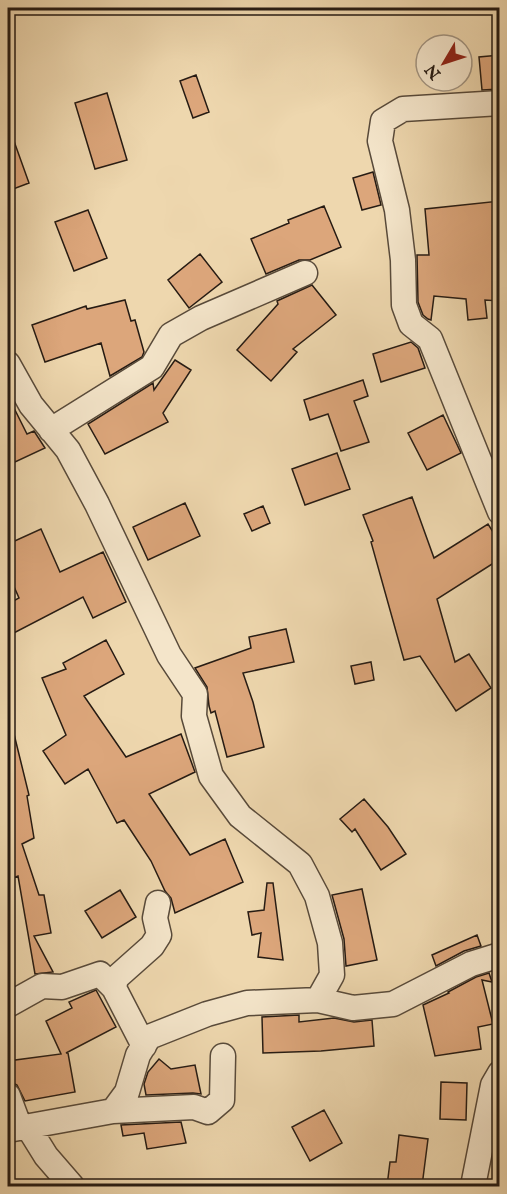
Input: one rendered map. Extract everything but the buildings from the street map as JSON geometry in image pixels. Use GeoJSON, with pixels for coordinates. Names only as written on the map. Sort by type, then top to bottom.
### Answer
{"type":"FeatureCollection","features":[{"type":"Feature","properties":{"kind":"street"},"geometry":{"type":"LineString","coordinates":[[500,103],[403,109],[383,121],[380,141],[397,210],[403,260],[404,305],[411,324],[430,339],[500,512]]}},
{"type":"Feature","properties":{"kind":"street"},"geometry":{"type":"LineString","coordinates":[[51,429],[152,367],[171,335],[201,318],[305,273]]}},
{"type":"Feature","properties":{"kind":"street"},"geometry":{"type":"LineString","coordinates":[[8,364],[31,405],[68,450],[97,504],[169,655],[195,694],[194,716],[211,776],[240,816],[300,864],[317,896],[330,943],[332,975],[318,1000]]}},
{"type":"Feature","properties":{"kind":"street"},"geometry":{"type":"LineString","coordinates":[[114,988],[116,978],[152,946],[159,935],[155,918],[158,903]]}},
{"type":"Feature","properties":{"kind":"street"},"geometry":{"type":"LineString","coordinates":[[113,1111],[127,1092],[138,1055],[149,1037],[207,1014],[247,1003],[318,1000],[352,1008],[393,1004],[471,964],[500,956]]}},
{"type":"Feature","properties":{"kind":"street"},"geometry":{"type":"LineString","coordinates":[[8,1005],[42,986],[62,987],[100,974],[114,988],[144,1046]]}},
{"type":"Feature","properties":{"kind":"street"},"geometry":{"type":"LineString","coordinates":[[19,1128],[113,1111],[194,1107],[208,1112],[222,1100],[223,1056]]}},
{"type":"Feature","properties":{"kind":"street"},"geometry":{"type":"LineString","coordinates":[[473,1186],[493,1085],[500,1073]]}},
{"type":"Feature","properties":{"kind":"street"},"geometry":{"type":"LineString","coordinates":[[8,1096],[19,1128],[72,1186]]}}]}
